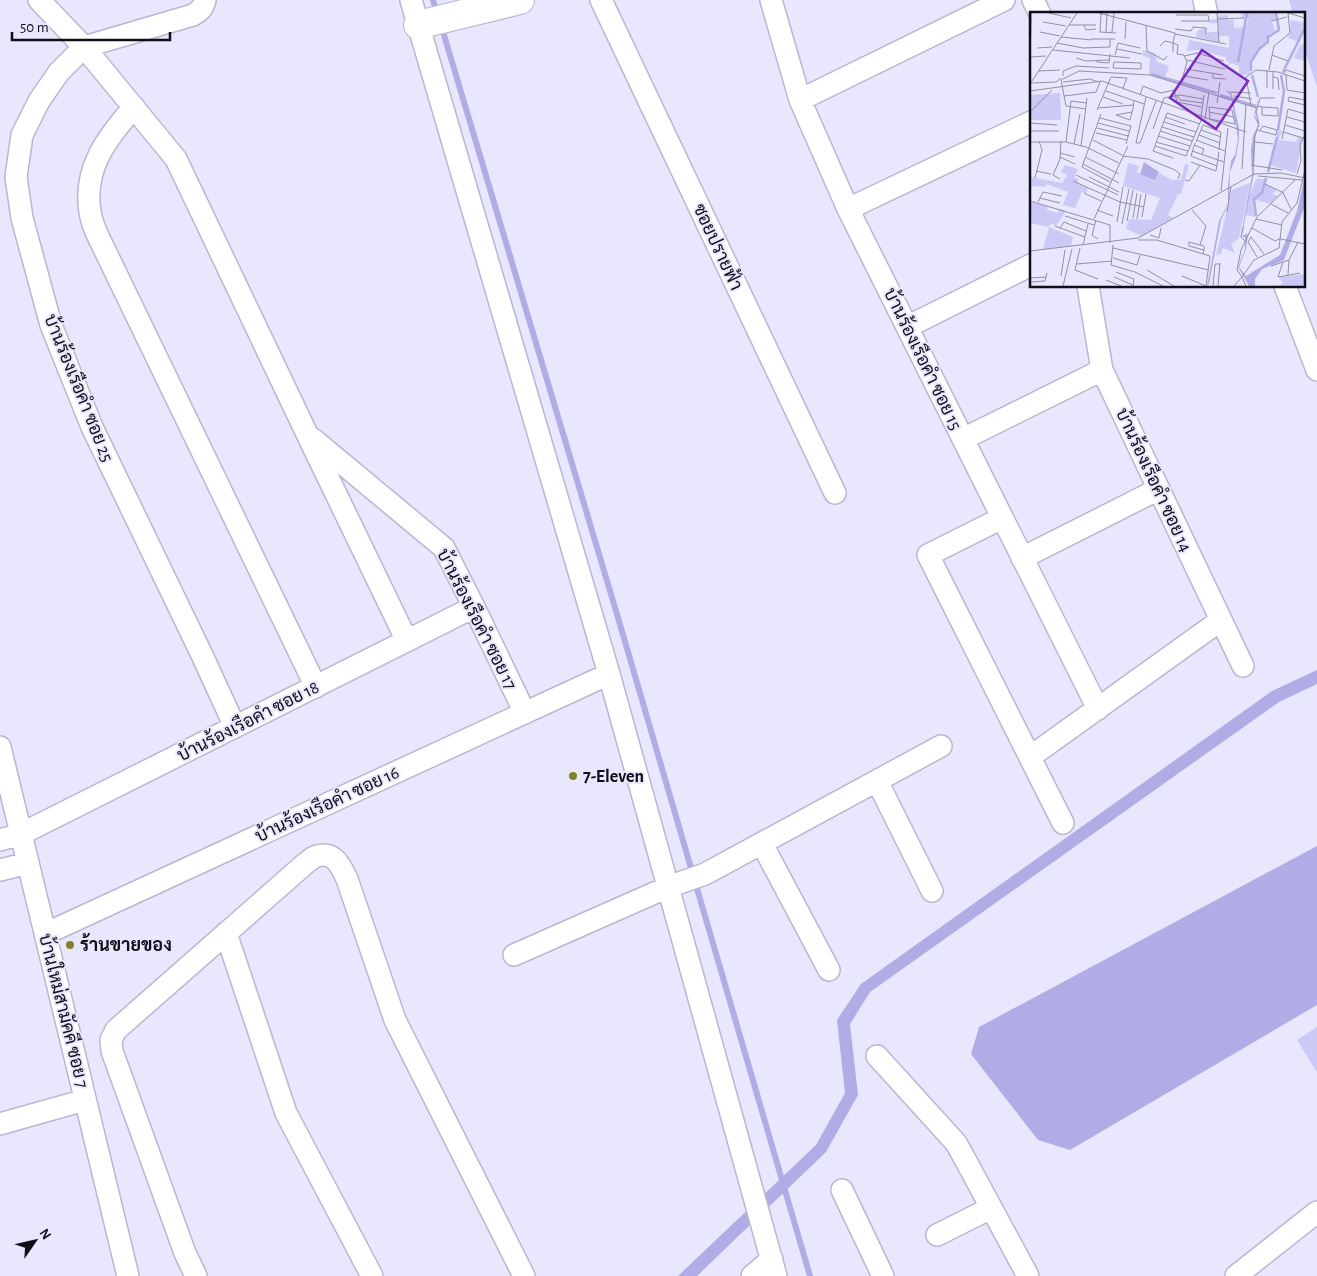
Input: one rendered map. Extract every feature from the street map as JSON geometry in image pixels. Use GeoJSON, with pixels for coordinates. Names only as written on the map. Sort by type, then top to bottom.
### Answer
{"type":"FeatureCollection","features":[{"type":"Feature","properties":{"kind":"street"},"geometry":{"type":"LineString","coordinates":[[39,0],[84,47],[176,159],[407,641]]}},
{"type":"Feature","properties":{"kind":"street"},"geometry":{"type":"LineString","coordinates":[[84,47],[193,15],[200,11],[204,6],[205,0]]}},
{"type":"Feature","properties":{"kind":"street"},"geometry":{"type":"LineString","coordinates":[[520,0],[429,16],[774,1268],[752,1276]]}},
{"type":"Feature","properties":{"kind":"street","name":"ซอยปรายฟ้า"},"geometry":{"type":"LineString","coordinates":[[600,0],[835,493]]}},
{"type":"Feature","properties":{"kind":"street","name":"บ้านร้องเรือคำ ซอย 15"},"geometry":{"type":"LineString","coordinates":[[771,0],[800,100],[848,209],[1098,709]]}},
{"type":"Feature","properties":{"kind":"street"},"geometry":{"type":"LineString","coordinates":[[800,100],[1004,0]]}},
{"type":"Feature","properties":{"kind":"street"},"geometry":{"type":"LineString","coordinates":[[1033,0],[1039,12]]}},
{"type":"Feature","properties":{"kind":"street","name":"บ้านร้องเรือคำ ซอย 25"},"geometry":{"type":"LineString","coordinates":[[84,47],[59,72],[39,101],[22,135],[16,177],[22,218],[51,325],[92,427],[202,654],[235,727]]}},
{"type":"Feature","properties":{"kind":"street"},"geometry":{"type":"LineString","coordinates":[[134,107],[100,150],[92,172],[88,193],[90,213],[97,234],[316,687]]}},
{"type":"Feature","properties":{"kind":"street"},"geometry":{"type":"LineString","coordinates":[[848,209],[1030,122]]}},
{"type":"Feature","properties":{"kind":"street"},"geometry":{"type":"LineString","coordinates":[[907,327],[1030,266]]}},
{"type":"Feature","properties":{"kind":"street","name":"บ้านร้องเรือคำ ซอย 14"},"geometry":{"type":"LineString","coordinates":[[1088,288],[1102,370],[1243,666]]}},
{"type":"Feature","properties":{"kind":"street"},"geometry":{"type":"LineString","coordinates":[[1286,288],[1317,370]]}},
{"type":"Feature","properties":{"kind":"street"},"geometry":{"type":"LineString","coordinates":[[962,439],[1102,370]]}},
{"type":"Feature","properties":{"kind":"street","name":"บ้านร้องเรือคำ ซอย 17"},"geometry":{"type":"LineString","coordinates":[[307,434],[444,548],[525,713]]}},
{"type":"Feature","properties":{"kind":"street"},"geometry":{"type":"LineString","coordinates":[[1022,558],[1159,489]]}},
{"type":"Feature","properties":{"kind":"street"},"geometry":{"type":"LineString","coordinates":[[1002,518],[928,555],[1063,823]]}},
{"type":"Feature","properties":{"kind":"street","name":"บ้านร้องเรือคำ ซอย 18"},"geometry":{"type":"LineString","coordinates":[[0,840],[21,834],[474,607]]}},
{"type":"Feature","properties":{"kind":"street"},"geometry":{"type":"LineString","coordinates":[[1030,757],[1221,620]]}},
{"type":"Feature","properties":{"kind":"street","name":"บ้านร้องเรือคำ ซอย 16"},"geometry":{"type":"LineString","coordinates":[[45,934],[609,674]]}},
{"type":"Feature","properties":{"kind":"street"},"geometry":{"type":"LineString","coordinates":[[514,955],[668,887],[705,874],[941,746]]}},
{"type":"Feature","properties":{"kind":"street","name":"บ้านใหม่สามัคคี ซอย 7"},"geometry":{"type":"LineString","coordinates":[[0,747],[128,1276]]}},
{"type":"Feature","properties":{"kind":"street"},"geometry":{"type":"LineString","coordinates":[[877,781],[932,890]]}},
{"type":"Feature","properties":{"kind":"street"},"geometry":{"type":"LineString","coordinates":[[762,844],[829,970]]}},
{"type":"Feature","properties":{"kind":"street"},"geometry":{"type":"LineString","coordinates":[[196,1276],[184,1253],[112,1051],[111,1040],[116,1030],[316,856],[329,856],[339,864],[347,879],[396,1020],[524,1276]]}},
{"type":"Feature","properties":{"kind":"street"},"geometry":{"type":"LineString","coordinates":[[0,870],[28,863]]}},
{"type":"Feature","properties":{"kind":"street"},"geometry":{"type":"LineString","coordinates":[[226,933],[286,1113],[372,1276]]}},
{"type":"Feature","properties":{"kind":"street"},"geometry":{"type":"LineString","coordinates":[[877,1056],[956,1143],[1028,1276]]}},
{"type":"Feature","properties":{"kind":"street"},"geometry":{"type":"LineString","coordinates":[[0,1124],[85,1100]]}},
{"type":"Feature","properties":{"kind":"street"},"geometry":{"type":"LineString","coordinates":[[842,1190],[883,1276]]}},
{"type":"Feature","properties":{"kind":"street"},"geometry":{"type":"LineString","coordinates":[[937,1235],[992,1208]]}},
{"type":"Feature","properties":{"kind":"street"},"geometry":{"type":"LineString","coordinates":[[1236,1276],[1317,1212]]}},
{"type":"Feature","properties":{"kind":"shaded area"},"geometry":{"type":"Polygon","coordinates":[[[1289,0],[1317,0],[1317,87],[1304,48],[1304,12],[1292,12],[1289,0]]]}},
{"type":"Feature","properties":{"kind":"shaded area"},"geometry":{"type":"Polygon","coordinates":[[[1317,670],[1317,684],[1279,702],[870,992],[850,1024],[858,1095],[826,1152],[697,1276],[678,1276],[816,1145],[845,1093],[837,1020],[861,984],[1272,691],[1317,670]]]}},
{"type":"Feature","properties":{"kind":"shaded area"},"geometry":{"type":"Polygon","coordinates":[[[1317,846],[1317,1005],[1070,1150],[1038,1140],[971,1054],[979,1027],[1317,846]]]}},
{"type":"Feature","properties":{"kind":"shaded area"},"geometry":{"type":"Polygon","coordinates":[[[1317,1027],[1317,1072],[1297,1040],[1317,1027]]]}},
{"type":"Feature","properties":{"kind":"waterway"},"geometry":{"type":"LineString","coordinates":[[433,0],[437,13]]}},
{"type":"Feature","properties":{"kind":"waterway"},"geometry":{"type":"LineString","coordinates":[[441,25],[619,621],[810,1276]]}},
{"type":"Feature","properties":{"kind":"place","name":"7-Eleven"},"geometry":{"type":"Point","coordinates":[573,776]}},
{"type":"Feature","properties":{"kind":"place","name":"ร้านขายของ"},"geometry":{"type":"Point","coordinates":[70,945]}}]}
